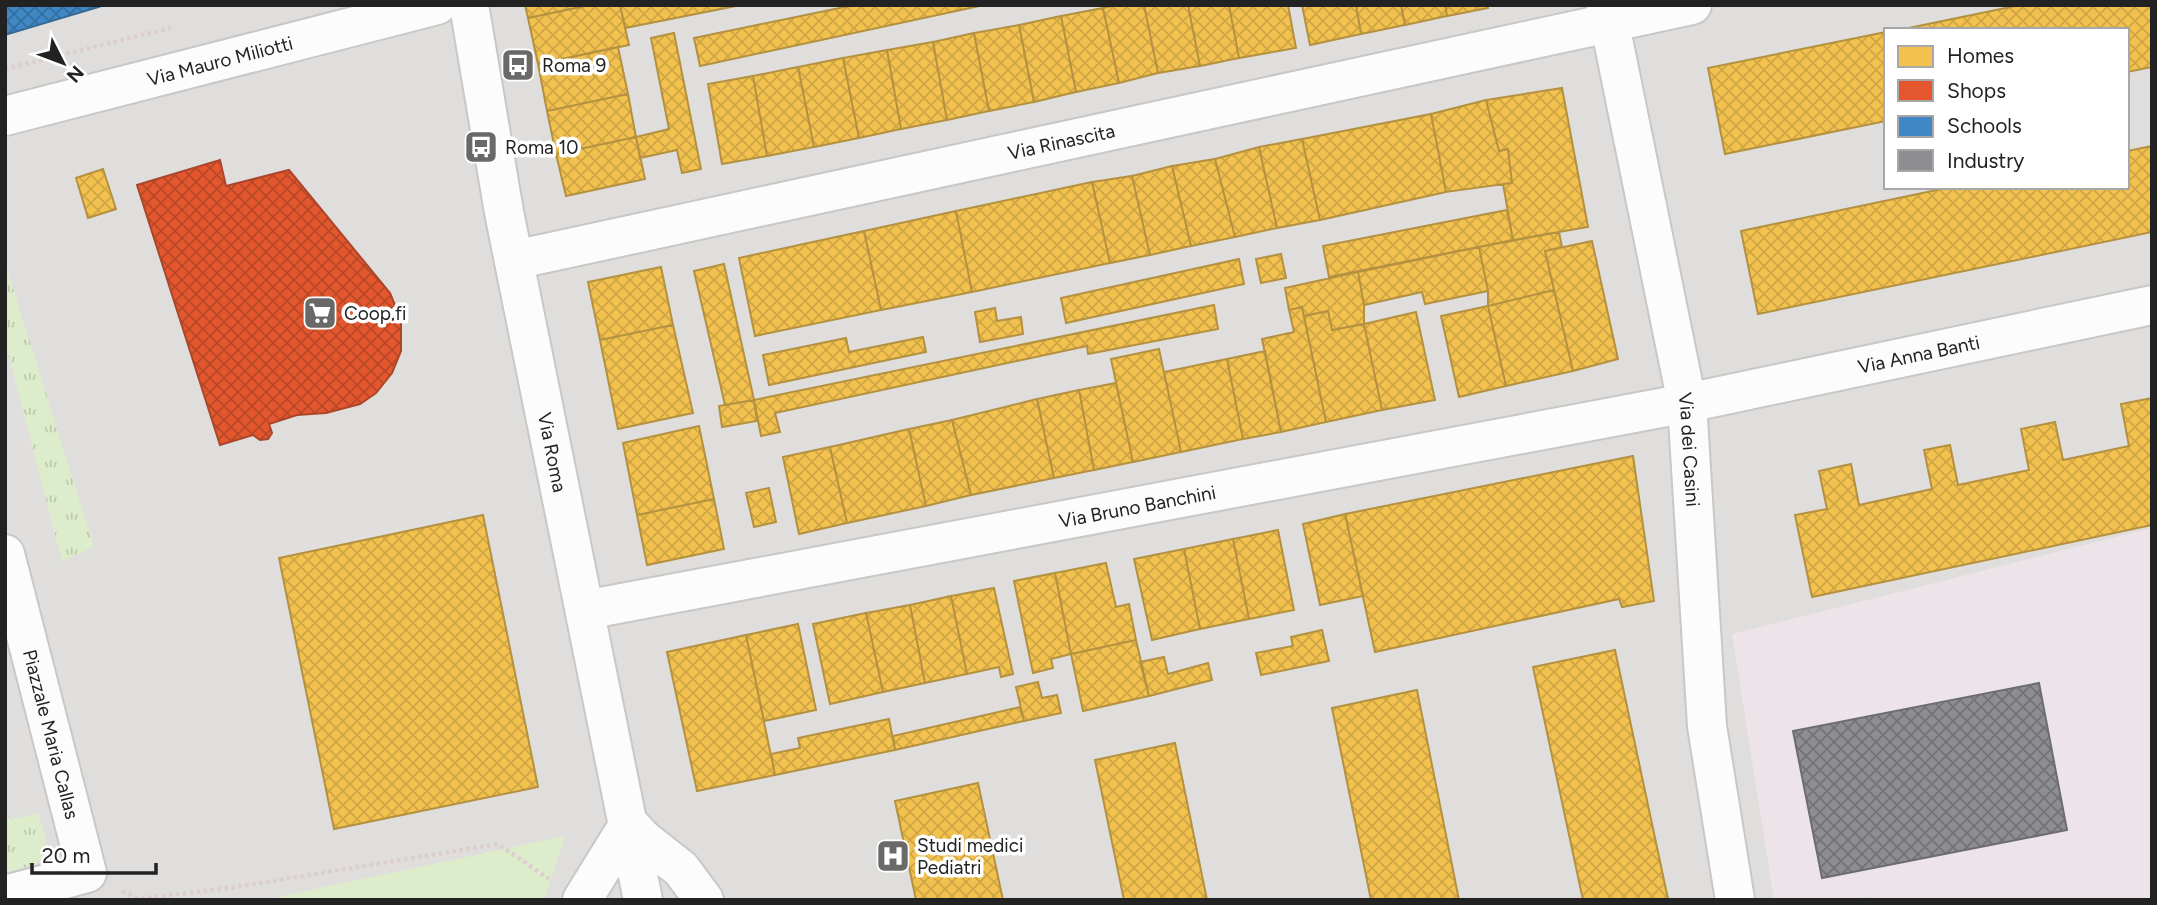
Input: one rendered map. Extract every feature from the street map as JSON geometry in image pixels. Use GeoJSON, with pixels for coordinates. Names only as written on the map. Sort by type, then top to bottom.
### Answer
{"type":"FeatureCollection","features":[{"type":"Feature","properties":{"kind":"street","name":"Via Mauro Miliotti"},"geometry":{"type":"LineString","coordinates":[[5,116],[437,5]]}},
{"type":"Feature","properties":{"kind":"street","name":"Via Roma"},"geometry":{"type":"LineString","coordinates":[[469,5],[514,260],[643,900]]}},
{"type":"Feature","properties":{"kind":"street","name":"Via Rinascita"},"geometry":{"type":"LineString","coordinates":[[514,260],[1608,13],[1692,5]]}},
{"type":"Feature","properties":{"kind":"street","name":"Via dei Casini"},"geometry":{"type":"LineString","coordinates":[[1608,13],[1687,403],[1707,726],[1735,900]]}},
{"type":"Feature","properties":{"kind":"street","name":"Via Anna Banti"},"geometry":{"type":"LineString","coordinates":[[1687,403],[2152,305]]}},
{"type":"Feature","properties":{"kind":"street","name":"Via Bruno Banchini"},"geometry":{"type":"LineString","coordinates":[[585,610],[1687,403]]}},
{"type":"Feature","properties":{"kind":"street","name":"Piazzale Maria Callas"},"geometry":{"type":"LineString","coordinates":[[5,554],[87,873]]}},
{"type":"Feature","properties":{"kind":"street"},"geometry":{"type":"LineString","coordinates":[[570,893],[629,824],[681,870],[704,900]]}},
{"type":"Feature","properties":{"kind":"street"},"geometry":{"type":"LineString","coordinates":[[5,895],[87,873]]}},
{"type":"Feature","properties":{"kind":"path"},"geometry":{"type":"LineString","coordinates":[[5,69],[181,25]]}},
{"type":"Feature","properties":{"kind":"path"},"geometry":{"type":"LineString","coordinates":[[87,873],[138,898],[236,887],[498,844],[570,893]]}},
{"type":"Feature","properties":{"kind":"shaded area"},"geometry":{"type":"Polygon","coordinates":[[[5,5],[2152,5],[2152,900],[5,900],[5,5]]]}},
{"type":"Feature","properties":{"kind":"shaded area"},"geometry":{"type":"Polygon","coordinates":[[[5,342],[117,774],[90,783],[5,466],[5,342]]]}},
{"type":"Feature","properties":{"kind":"shaded area"},"geometry":{"type":"Polygon","coordinates":[[[460,499],[441,528],[279,569],[326,829],[196,858],[106,581],[460,499]]]}},
{"type":"Feature","properties":{"kind":"shaded area"},"geometry":{"type":"Polygon","coordinates":[[[2152,528],[2152,900],[1869,900],[1868,897],[1774,900],[1732,634],[2152,528]]]}},
{"type":"Feature","properties":{"kind":"shaded area"},"geometry":{"type":"Polygon","coordinates":[[[5,649],[44,794],[18,801],[5,754],[5,649]]]}},
{"type":"Feature","properties":{"kind":"green space"},"geometry":{"type":"Polygon","coordinates":[[[5,262],[94,547],[62,561],[5,342],[5,262]]]}},
{"type":"Feature","properties":{"kind":"green space"},"geometry":{"type":"Polygon","coordinates":[[[5,805],[10,820],[38,813],[46,848],[40,860],[5,873],[5,805]]]}},
{"type":"Feature","properties":{"kind":"green space"},"geometry":{"type":"Polygon","coordinates":[[[565,836],[544,900],[263,900],[565,836]]]}},
{"type":"Feature","properties":{"kind":"building: Homes"},"geometry":{"type":"Polygon","coordinates":[[[525,5],[590,5],[528,18],[525,5]]]}},
{"type":"Feature","properties":{"kind":"building: Homes"},"geometry":{"type":"Polygon","coordinates":[[[590,5],[620,5],[629,45],[538,64],[528,18],[590,5]]]}},
{"type":"Feature","properties":{"kind":"building: Homes"},"geometry":{"type":"Polygon","coordinates":[[[620,5],[741,5],[625,28],[620,5]]]}},
{"type":"Feature","properties":{"kind":"building: Homes"},"geometry":{"type":"Polygon","coordinates":[[[854,5],[984,5],[700,66],[694,38],[854,5]]]}},
{"type":"Feature","properties":{"kind":"building: Homes"},"geometry":{"type":"Polygon","coordinates":[[[1144,5],[1158,73],[1119,83],[1103,8],[1144,5]]]}},
{"type":"Feature","properties":{"kind":"building: Homes"},"geometry":{"type":"Polygon","coordinates":[[[1144,5],[1188,5],[1200,66],[1158,73],[1144,5]]]}},
{"type":"Feature","properties":{"kind":"building: Homes"},"geometry":{"type":"Polygon","coordinates":[[[1188,5],[1229,5],[1239,58],[1200,66],[1188,5]]]}},
{"type":"Feature","properties":{"kind":"building: Homes"},"geometry":{"type":"Polygon","coordinates":[[[1229,5],[1288,5],[1296,48],[1239,58],[1229,5]]]}},
{"type":"Feature","properties":{"kind":"building: Homes"},"geometry":{"type":"Polygon","coordinates":[[[1302,5],[1356,5],[1361,34],[1310,45],[1302,5]]]}},
{"type":"Feature","properties":{"kind":"building: Homes"},"geometry":{"type":"Polygon","coordinates":[[[1356,5],[1401,5],[1405,25],[1361,34],[1356,5]]]}},
{"type":"Feature","properties":{"kind":"building: Homes"},"geometry":{"type":"Polygon","coordinates":[[[1401,5],[1445,5],[1447,16],[1405,25],[1401,5]]]}},
{"type":"Feature","properties":{"kind":"building: Homes"},"geometry":{"type":"Polygon","coordinates":[[[1445,5],[1487,5],[1488,8],[1447,16],[1445,5]]]}},
{"type":"Feature","properties":{"kind":"building: Homes"},"geometry":{"type":"Polygon","coordinates":[[[2020,5],[2152,5],[2152,67],[2129,72],[2129,28],[1909,28],[2020,5]]]}},
{"type":"Feature","properties":{"kind":"building: Homes"},"geometry":{"type":"Polygon","coordinates":[[[1103,8],[1119,83],[1076,92],[1061,16],[1103,8]]]}},
{"type":"Feature","properties":{"kind":"building: Homes"},"geometry":{"type":"Polygon","coordinates":[[[1061,16],[1076,92],[1034,102],[1019,25],[1061,16]]]}},
{"type":"Feature","properties":{"kind":"building: Homes"},"geometry":{"type":"Polygon","coordinates":[[[1019,25],[1034,102],[989,111],[974,33],[1019,25]]]}},
{"type":"Feature","properties":{"kind":"building: Homes"},"geometry":{"type":"Polygon","coordinates":[[[1884,32],[1884,121],[1725,154],[1708,68],[1884,32]]]}},
{"type":"Feature","properties":{"kind":"building: Homes"},"geometry":{"type":"Polygon","coordinates":[[[674,33],[701,169],[682,173],[677,150],[640,158],[636,137],[669,129],[651,38],[674,33]]]}},
{"type":"Feature","properties":{"kind":"building: Homes"},"geometry":{"type":"Polygon","coordinates":[[[974,33],[989,111],[947,120],[933,42],[974,33]]]}},
{"type":"Feature","properties":{"kind":"building: Homes"},"geometry":{"type":"Polygon","coordinates":[[[933,42],[947,120],[901,129],[887,50],[933,42]]]}},
{"type":"Feature","properties":{"kind":"building: Homes"},"geometry":{"type":"Polygon","coordinates":[[[618,47],[628,94],[547,111],[538,64],[618,47]]]}},
{"type":"Feature","properties":{"kind":"building: Homes"},"geometry":{"type":"Polygon","coordinates":[[[887,50],[901,129],[859,138],[843,58],[887,50]]]}},
{"type":"Feature","properties":{"kind":"building: Homes"},"geometry":{"type":"Polygon","coordinates":[[[843,58],[859,138],[814,147],[798,67],[843,58]]]}},
{"type":"Feature","properties":{"kind":"building: Homes"},"geometry":{"type":"Polygon","coordinates":[[[798,67],[814,147],[767,156],[753,76],[798,67]]]}},
{"type":"Feature","properties":{"kind":"building: Homes"},"geometry":{"type":"Polygon","coordinates":[[[753,76],[767,156],[722,164],[708,84],[753,76]]]}},
{"type":"Feature","properties":{"kind":"building: Homes"},"geometry":{"type":"Polygon","coordinates":[[[1562,88],[1588,227],[1513,240],[1503,184],[1512,183],[1508,149],[1499,151],[1486,100],[1562,88]]]}},
{"type":"Feature","properties":{"kind":"building: Homes"},"geometry":{"type":"Polygon","coordinates":[[[628,94],[636,137],[556,154],[547,111],[628,94]]]}},
{"type":"Feature","properties":{"kind":"building: Homes"},"geometry":{"type":"Polygon","coordinates":[[[1486,100],[1499,151],[1508,149],[1512,183],[1446,192],[1431,114],[1486,100]]]}},
{"type":"Feature","properties":{"kind":"building: Homes"},"geometry":{"type":"Polygon","coordinates":[[[1431,114],[1446,192],[1320,220],[1302,139],[1431,114]]]}},
{"type":"Feature","properties":{"kind":"building: Homes"},"geometry":{"type":"Polygon","coordinates":[[[636,137],[645,179],[566,196],[556,154],[636,137]]]}},
{"type":"Feature","properties":{"kind":"building: Homes"},"geometry":{"type":"Polygon","coordinates":[[[1302,139],[1320,220],[1277,228],[1259,147],[1302,139]]]}},
{"type":"Feature","properties":{"kind":"building: Homes"},"geometry":{"type":"Polygon","coordinates":[[[2152,146],[2152,232],[1758,314],[1741,231],[1941,189],[2129,189],[2129,151],[2152,146]]]}},
{"type":"Feature","properties":{"kind":"building: Homes"},"geometry":{"type":"Polygon","coordinates":[[[1259,147],[1277,228],[1235,237],[1215,159],[1259,147]]]}},
{"type":"Feature","properties":{"kind":"building: Homes"},"geometry":{"type":"Polygon","coordinates":[[[1215,159],[1235,237],[1191,246],[1172,166],[1215,159]]]}},
{"type":"Feature","properties":{"kind":"building: Homes"},"geometry":{"type":"Polygon","coordinates":[[[1172,166],[1191,246],[1150,255],[1132,176],[1172,166]]]}},
{"type":"Feature","properties":{"kind":"building: Homes"},"geometry":{"type":"Polygon","coordinates":[[[103,169],[116,209],[88,218],[76,178],[103,169]]]}},
{"type":"Feature","properties":{"kind":"building: Homes"},"geometry":{"type":"Polygon","coordinates":[[[1132,176],[1150,255],[1110,263],[1092,182],[1132,176]]]}},
{"type":"Feature","properties":{"kind":"building: Homes"},"geometry":{"type":"Polygon","coordinates":[[[1092,182],[1110,263],[972,292],[956,211],[1092,182]]]}},
{"type":"Feature","properties":{"kind":"building: Homes"},"geometry":{"type":"Polygon","coordinates":[[[1507,210],[1513,240],[1329,277],[1323,246],[1507,210]]]}},
{"type":"Feature","properties":{"kind":"building: Homes"},"geometry":{"type":"Polygon","coordinates":[[[956,211],[972,292],[881,310],[864,231],[956,211]]]}},
{"type":"Feature","properties":{"kind":"building: Homes"},"geometry":{"type":"Polygon","coordinates":[[[864,231],[881,310],[755,336],[739,258],[864,231]]]}},
{"type":"Feature","properties":{"kind":"building: Homes"},"geometry":{"type":"Polygon","coordinates":[[[1559,232],[1562,247],[1545,251],[1554,290],[1488,306],[1488,291],[1479,247],[1559,232]]]}},
{"type":"Feature","properties":{"kind":"building: Homes"},"geometry":{"type":"Polygon","coordinates":[[[1592,241],[1618,359],[1573,371],[1545,251],[1592,241]]]}},
{"type":"Feature","properties":{"kind":"building: Homes"},"geometry":{"type":"Polygon","coordinates":[[[1479,247],[1488,291],[1425,304],[1422,292],[1364,305],[1358,272],[1479,247]]]}},
{"type":"Feature","properties":{"kind":"building: Homes"},"geometry":{"type":"Polygon","coordinates":[[[1281,254],[1286,278],[1261,283],[1256,259],[1281,254]]]}},
{"type":"Feature","properties":{"kind":"building: Homes"},"geometry":{"type":"Polygon","coordinates":[[[1239,259],[1244,284],[1066,323],[1061,298],[1239,259]]]}},
{"type":"Feature","properties":{"kind":"building: Homes"},"geometry":{"type":"Polygon","coordinates":[[[724,264],[754,400],[725,405],[694,271],[724,264]]]}},
{"type":"Feature","properties":{"kind":"building: Homes"},"geometry":{"type":"Polygon","coordinates":[[[661,267],[673,325],[600,340],[588,282],[661,267]]]}},
{"type":"Feature","properties":{"kind":"building: Homes"},"geometry":{"type":"Polygon","coordinates":[[[1358,272],[1364,305],[1364,324],[1332,330],[1328,311],[1304,316],[1302,307],[1289,310],[1285,288],[1358,272]]]}},
{"type":"Feature","properties":{"kind":"building: Homes"},"geometry":{"type":"Polygon","coordinates":[[[1554,290],[1573,371],[1506,386],[1488,306],[1554,290]]]}},
{"type":"Feature","properties":{"kind":"building: Homes"},"geometry":{"type":"Polygon","coordinates":[[[1214,305],[1218,329],[1088,354],[1087,346],[775,413],[780,432],[761,436],[754,400],[1214,305]]]}},
{"type":"Feature","properties":{"kind":"building: Homes"},"geometry":{"type":"Polygon","coordinates":[[[1488,306],[1506,386],[1459,397],[1441,316],[1488,306]]]}},
{"type":"Feature","properties":{"kind":"building: Homes"},"geometry":{"type":"Polygon","coordinates":[[[1302,307],[1326,422],[1281,432],[1262,339],[1294,332],[1289,310],[1302,307]]]}},
{"type":"Feature","properties":{"kind":"building: Homes"},"geometry":{"type":"Polygon","coordinates":[[[995,308],[997,321],[1021,317],[1023,334],[980,342],[975,312],[995,308]]]}},
{"type":"Feature","properties":{"kind":"building: Homes"},"geometry":{"type":"Polygon","coordinates":[[[1328,311],[1332,330],[1364,324],[1382,410],[1326,422],[1304,316],[1328,311]]]}},
{"type":"Feature","properties":{"kind":"building: Homes"},"geometry":{"type":"Polygon","coordinates":[[[1416,312],[1435,400],[1382,410],[1364,324],[1416,312]]]}},
{"type":"Feature","properties":{"kind":"building: Homes"},"geometry":{"type":"Polygon","coordinates":[[[673,325],[693,413],[618,429],[600,340],[673,325]]]}},
{"type":"Feature","properties":{"kind":"building: Homes"},"geometry":{"type":"Polygon","coordinates":[[[923,337],[926,352],[769,385],[763,355],[846,338],[849,352],[923,337]]]}},
{"type":"Feature","properties":{"kind":"building: Homes"},"geometry":{"type":"Polygon","coordinates":[[[1159,349],[1181,452],[1133,462],[1111,359],[1159,349]]]}},
{"type":"Feature","properties":{"kind":"building: Homes"},"geometry":{"type":"Polygon","coordinates":[[[1265,351],[1281,432],[1243,439],[1227,359],[1265,351]]]}},
{"type":"Feature","properties":{"kind":"building: Homes"},"geometry":{"type":"Polygon","coordinates":[[[1227,359],[1243,439],[1181,452],[1164,372],[1227,359]]]}},
{"type":"Feature","properties":{"kind":"building: Homes"},"geometry":{"type":"Polygon","coordinates":[[[1116,383],[1133,462],[1094,470],[1079,390],[1116,383]]]}},
{"type":"Feature","properties":{"kind":"building: Homes"},"geometry":{"type":"Polygon","coordinates":[[[1079,390],[1094,470],[1054,478],[1037,399],[1079,390]]]}},
{"type":"Feature","properties":{"kind":"building: Homes"},"geometry":{"type":"Polygon","coordinates":[[[2152,398],[2152,525],[1812,597],[1795,515],[1827,509],[1819,471],[1851,464],[1859,505],[1932,489],[1924,450],[1950,445],[1958,485],[2029,470],[2021,429],[2055,422],[2063,460],[2129,446],[2121,404],[2152,398]]]}},
{"type":"Feature","properties":{"kind":"building: Homes"},"geometry":{"type":"Polygon","coordinates":[[[1037,399],[1054,478],[971,495],[952,420],[1037,399]]]}},
{"type":"Feature","properties":{"kind":"building: Homes"},"geometry":{"type":"Polygon","coordinates":[[[754,400],[757,421],[722,427],[719,406],[754,400]]]}},
{"type":"Feature","properties":{"kind":"building: Homes"},"geometry":{"type":"Polygon","coordinates":[[[952,420],[971,495],[926,506],[909,429],[952,420]]]}},
{"type":"Feature","properties":{"kind":"building: Homes"},"geometry":{"type":"Polygon","coordinates":[[[699,426],[714,499],[637,515],[623,443],[699,426]]]}},
{"type":"Feature","properties":{"kind":"building: Homes"},"geometry":{"type":"Polygon","coordinates":[[[909,429],[926,506],[847,523],[830,447],[909,429]]]}},
{"type":"Feature","properties":{"kind":"building: Homes"},"geometry":{"type":"Polygon","coordinates":[[[830,447],[847,523],[799,534],[783,457],[830,447]]]}},
{"type":"Feature","properties":{"kind":"building: Homes"},"geometry":{"type":"Polygon","coordinates":[[[1633,456],[1654,601],[1622,607],[1619,599],[1375,652],[1345,514],[1633,456]]]}},
{"type":"Feature","properties":{"kind":"building: Homes"},"geometry":{"type":"Polygon","coordinates":[[[769,488],[776,522],[754,527],[746,493],[769,488]]]}},
{"type":"Feature","properties":{"kind":"building: Homes"},"geometry":{"type":"Polygon","coordinates":[[[714,499],[724,549],[647,565],[637,515],[714,499]]]}},
{"type":"Feature","properties":{"kind":"building: Homes"},"geometry":{"type":"Polygon","coordinates":[[[1345,514],[1363,596],[1320,605],[1303,524],[1345,514]]]}},
{"type":"Feature","properties":{"kind":"building: Homes"},"geometry":{"type":"Polygon","coordinates":[[[483,515],[538,787],[334,829],[279,558],[483,515]]]}},
{"type":"Feature","properties":{"kind":"building: Homes"},"geometry":{"type":"Polygon","coordinates":[[[1278,530],[1294,610],[1249,619],[1233,539],[1278,530]]]}},
{"type":"Feature","properties":{"kind":"building: Homes"},"geometry":{"type":"Polygon","coordinates":[[[1233,539],[1249,619],[1200,629],[1184,549],[1233,539]]]}},
{"type":"Feature","properties":{"kind":"building: Homes"},"geometry":{"type":"Polygon","coordinates":[[[1184,549],[1200,629],[1152,640],[1134,559],[1184,549]]]}},
{"type":"Feature","properties":{"kind":"building: Homes"},"geometry":{"type":"Polygon","coordinates":[[[1106,563],[1116,607],[1129,604],[1136,640],[1071,654],[1055,573],[1106,563]]]}},
{"type":"Feature","properties":{"kind":"building: Homes"},"geometry":{"type":"Polygon","coordinates":[[[1055,573],[1071,654],[1051,659],[1053,668],[1033,673],[1014,581],[1055,573]]]}},
{"type":"Feature","properties":{"kind":"building: Homes"},"geometry":{"type":"Polygon","coordinates":[[[994,588],[1013,674],[1001,677],[999,667],[967,674],[951,596],[994,588]]]}},
{"type":"Feature","properties":{"kind":"building: Homes"},"geometry":{"type":"Polygon","coordinates":[[[951,596],[967,674],[925,683],[910,605],[951,596]]]}},
{"type":"Feature","properties":{"kind":"building: Homes"},"geometry":{"type":"Polygon","coordinates":[[[910,605],[925,683],[883,692],[866,613],[910,605]]]}},
{"type":"Feature","properties":{"kind":"building: Homes"},"geometry":{"type":"Polygon","coordinates":[[[866,613],[883,692],[830,704],[813,624],[866,613]]]}},
{"type":"Feature","properties":{"kind":"building: Homes"},"geometry":{"type":"Polygon","coordinates":[[[798,624],[816,710],[764,721],[746,635],[798,624]]]}},
{"type":"Feature","properties":{"kind":"building: Homes"},"geometry":{"type":"Polygon","coordinates":[[[1322,630],[1329,661],[1261,675],[1256,653],[1293,646],[1291,637],[1322,630]]]}},
{"type":"Feature","properties":{"kind":"building: Homes"},"geometry":{"type":"Polygon","coordinates":[[[746,635],[775,775],[697,791],[667,652],[746,635]]]}},
{"type":"Feature","properties":{"kind":"building: Homes"},"geometry":{"type":"Polygon","coordinates":[[[1136,640],[1149,696],[1083,711],[1071,654],[1136,640]]]}},
{"type":"Feature","properties":{"kind":"building: Homes"},"geometry":{"type":"Polygon","coordinates":[[[1615,650],[1668,899],[1583,900],[1533,667],[1615,650]]]}},
{"type":"Feature","properties":{"kind":"building: Homes"},"geometry":{"type":"Polygon","coordinates":[[[1164,657],[1168,674],[1208,663],[1212,680],[1149,696],[1140,662],[1164,657]]]}},
{"type":"Feature","properties":{"kind":"building: Homes"},"geometry":{"type":"Polygon","coordinates":[[[1038,682],[1042,698],[1057,695],[1061,713],[1024,721],[1016,687],[1038,682]]]}},
{"type":"Feature","properties":{"kind":"building: Homes"},"geometry":{"type":"Polygon","coordinates":[[[1417,690],[1459,900],[1371,900],[1332,708],[1417,690]]]}},
{"type":"Feature","properties":{"kind":"building: Homes"},"geometry":{"type":"Polygon","coordinates":[[[1020,707],[1024,721],[895,750],[893,736],[1020,707]]]}},
{"type":"Feature","properties":{"kind":"building: Homes"},"geometry":{"type":"Polygon","coordinates":[[[889,719],[895,750],[775,775],[771,754],[800,748],[798,738],[889,719]]]}},
{"type":"Feature","properties":{"kind":"building: Homes"},"geometry":{"type":"Polygon","coordinates":[[[1175,743],[1207,900],[1124,900],[1095,760],[1175,743]]]}},
{"type":"Feature","properties":{"kind":"building: Homes"},"geometry":{"type":"Polygon","coordinates":[[[978,783],[1003,900],[916,900],[895,801],[978,783]]]}},
{"type":"Feature","properties":{"kind":"building: Shops"},"geometry":{"type":"Polygon","coordinates":[[[220,160],[226,186],[289,170],[390,293],[401,320],[401,351],[392,373],[376,393],[360,404],[326,413],[297,415],[269,424],[272,433],[268,439],[260,440],[253,435],[220,445],[137,185],[220,160]]]}},
{"type":"Feature","properties":{"kind":"building: Schools"},"geometry":{"type":"Polygon","coordinates":[[[5,5],[105,5],[5,35],[5,5]]]}},
{"type":"Feature","properties":{"kind":"building: Industry"},"geometry":{"type":"Polygon","coordinates":[[[2039,683],[2067,830],[1822,878],[1793,731],[2039,683]]]}},
{"type":"Feature","properties":{"kind":"place","name":"Roma 9"},"geometry":{"type":"Point","coordinates":[518,65]}},
{"type":"Feature","properties":{"kind":"place","name":"Roma 10"},"geometry":{"type":"Point","coordinates":[481,147]}},
{"type":"Feature","properties":{"kind":"place","name":"Coop.fi"},"geometry":{"type":"Point","coordinates":[320,313]}},
{"type":"Feature","properties":{"kind":"place","name":"Studi medici Pediatri"},"geometry":{"type":"Point","coordinates":[893,856]}}]}
